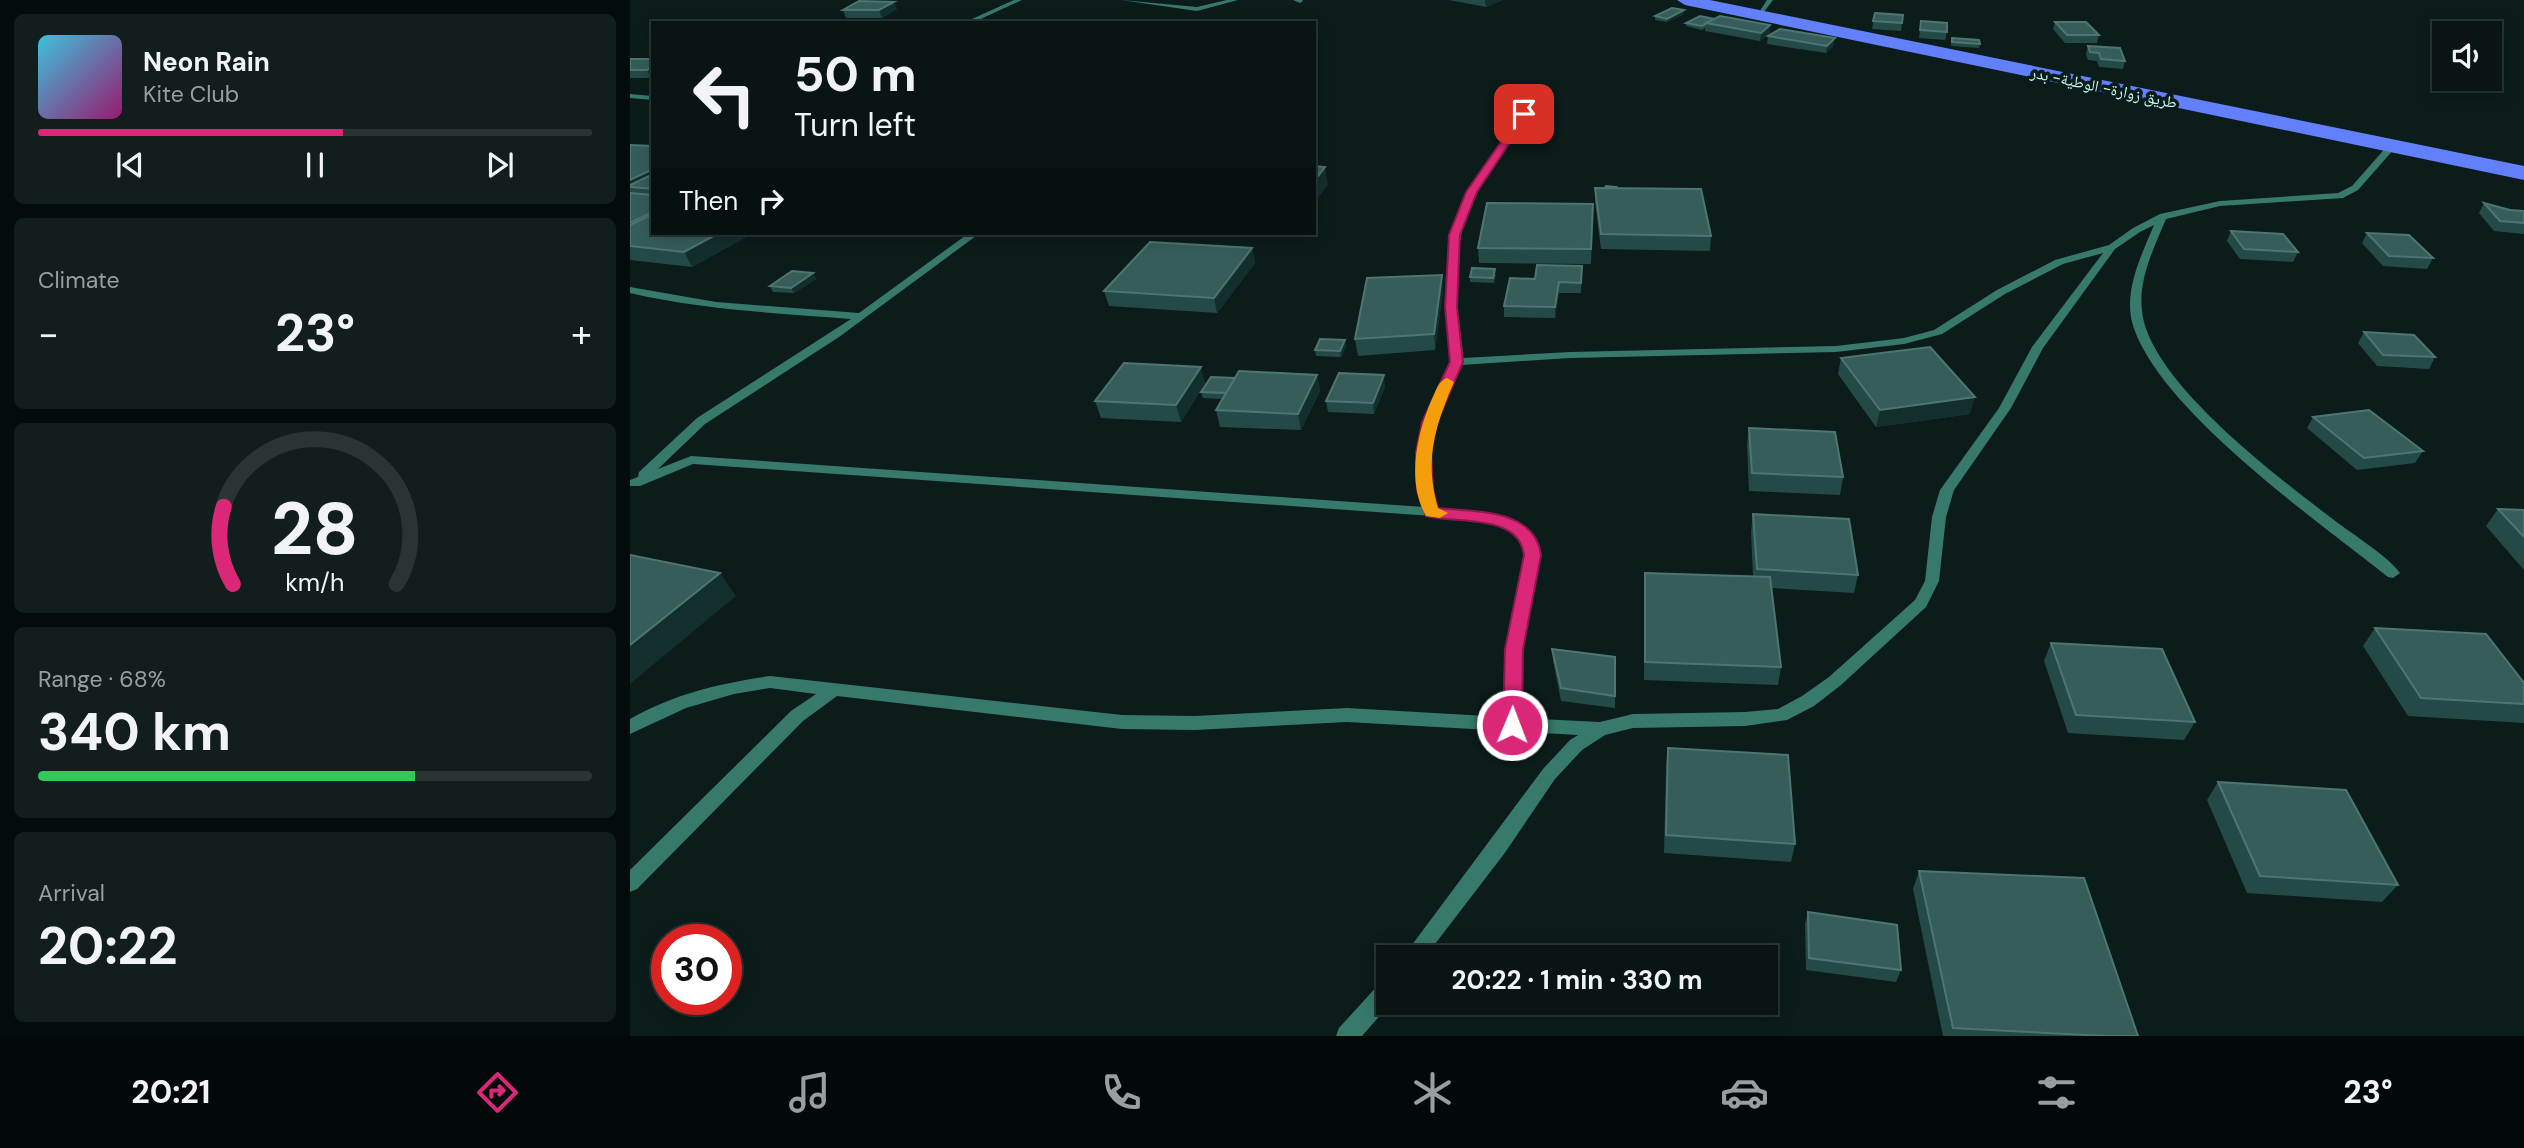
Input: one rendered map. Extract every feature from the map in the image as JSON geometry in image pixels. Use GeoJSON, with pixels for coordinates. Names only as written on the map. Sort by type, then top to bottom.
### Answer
{"type":"FeatureCollection","features":[{"type":"Feature","properties":{"kind":"highway","name":"طريق زوارة- الوطية- بدر"},"geometry":{"type":"LineString","coordinates":[[1685,0],[1764,8],[2524,173]]}},
{"type":"Feature","properties":{"kind":"street"},"geometry":{"type":"LineString","coordinates":[[971,21],[1019,0]]}},
{"type":"Feature","properties":{"kind":"street"},"geometry":{"type":"LineString","coordinates":[[1124,0],[1197,9],[1235,0]]}},
{"type":"Feature","properties":{"kind":"street"},"geometry":{"type":"LineString","coordinates":[[1432,512],[1425,490],[1424,452],[1429,422],[1457,362],[1451,307],[1454,235],[1471,192],[1538,95]]}},
{"type":"Feature","properties":{"kind":"street"},"geometry":{"type":"LineString","coordinates":[[630,96],[651,99]]}},
{"type":"Feature","properties":{"kind":"street"},"geometry":{"type":"LineString","coordinates":[[630,727],[690,700],[737,686],[771,682],[1122,722],[1195,723],[1259,717],[1347,715],[1600,729],[1633,721],[1745,719],[1780,715],[1808,701],[1896,628],[1921,603],[1932,581],[1939,517],[1947,490],[2005,408],[2038,347],[2112,247],[2125,235],[2163,216],[2226,202],[2340,196],[2355,188],[2392,146]]}},
{"type":"Feature","properties":{"kind":"street"},"geometry":{"type":"LineString","coordinates":[[2163,216],[2140,270],[2137,295],[2138,322],[2151,354],[2179,391],[2229,439],[2393,573]]}},
{"type":"Feature","properties":{"kind":"street"},"geometry":{"type":"LineString","coordinates":[[633,485],[718,409],[861,316],[972,235]]}},
{"type":"Feature","properties":{"kind":"street"},"geometry":{"type":"LineString","coordinates":[[1457,362],[1570,355],[1836,349],[1904,341],[1938,332],[2001,292],[2059,262],[2112,247]]}},
{"type":"Feature","properties":{"kind":"street"},"geometry":{"type":"LineString","coordinates":[[630,290],[674,299],[746,308],[861,316]]}},
{"type":"Feature","properties":{"kind":"street"},"geometry":{"type":"LineString","coordinates":[[676,445],[691,460]]}},
{"type":"Feature","properties":{"kind":"street"},"geometry":{"type":"LineString","coordinates":[[633,485],[691,460],[1432,512],[1501,520],[1518,528],[1531,543],[1532,555],[1514,649],[1512,725]]}},
{"type":"Feature","properties":{"kind":"street"},"geometry":{"type":"LineString","coordinates":[[630,883],[797,716],[835,690]]}},
{"type":"Feature","properties":{"kind":"street"},"geometry":{"type":"LineString","coordinates":[[1422,945],[1497,848],[1549,774],[1576,745],[1600,729]]}},
{"type":"Feature","properties":{"kind":"street"},"geometry":{"type":"LineString","coordinates":[[1347,1036],[1376,1003]]}},
{"type":"Feature","properties":{"kind":"building"},"geometry":{"type":"Polygon","coordinates":[[[859,1],[894,2],[879,10],[843,10],[859,1]]]}},
{"type":"Feature","properties":{"kind":"building"},"geometry":{"type":"Polygon","coordinates":[[[1672,8],[1684,10],[1667,19],[1655,16],[1672,8]]]}},
{"type":"Feature","properties":{"kind":"building"},"geometry":{"type":"Polygon","coordinates":[[[1875,13],[1903,15],[1902,23],[1873,21],[1875,13]]]}},
{"type":"Feature","properties":{"kind":"building"},"geometry":{"type":"Polygon","coordinates":[[[1700,16],[1714,19],[1702,26],[1686,23],[1700,16]]]}},
{"type":"Feature","properties":{"kind":"building"},"geometry":{"type":"Polygon","coordinates":[[[1720,16],[1770,25],[1761,33],[1706,23],[1720,16]]]}},
{"type":"Feature","properties":{"kind":"building"},"geometry":{"type":"Polygon","coordinates":[[[1921,21],[1947,23],[1947,32],[1920,30],[1921,21]]]}},
{"type":"Feature","properties":{"kind":"building"},"geometry":{"type":"Polygon","coordinates":[[[2055,22],[2086,22],[2099,35],[2067,35],[2055,22]]]}},
{"type":"Feature","properties":{"kind":"building"},"geometry":{"type":"Polygon","coordinates":[[[1780,29],[1835,38],[1827,46],[1768,36],[1780,29]]]}},
{"type":"Feature","properties":{"kind":"building"},"geometry":{"type":"Polygon","coordinates":[[[1952,38],[1979,40],[1980,44],[1952,42],[1952,38]]]}},
{"type":"Feature","properties":{"kind":"building"},"geometry":{"type":"Polygon","coordinates":[[[2088,46],[2120,48],[2125,61],[2101,59],[2099,53],[2090,52],[2088,46]]]}},
{"type":"Feature","properties":{"kind":"building"},"geometry":{"type":"Polygon","coordinates":[[[630,59],[651,59],[651,68],[630,70],[630,59]]]}},
{"type":"Feature","properties":{"kind":"building"},"geometry":{"type":"Polygon","coordinates":[[[630,145],[651,146],[651,170],[630,180],[630,145]]]}},
{"type":"Feature","properties":{"kind":"building"},"geometry":{"type":"Polygon","coordinates":[[[1316,166],[1325,167],[1316,178],[1316,166]]]}},
{"type":"Feature","properties":{"kind":"building"},"geometry":{"type":"Polygon","coordinates":[[[651,175],[651,189],[630,185],[651,175]]]}},
{"type":"Feature","properties":{"kind":"building"},"geometry":{"type":"Polygon","coordinates":[[[1595,188],[1701,189],[1711,236],[1601,234],[1595,188]]]}},
{"type":"Feature","properties":{"kind":"building"},"geometry":{"type":"Polygon","coordinates":[[[630,193],[651,195],[651,213],[630,223],[630,193]]]}},
{"type":"Feature","properties":{"kind":"building"},"geometry":{"type":"Polygon","coordinates":[[[1487,203],[1593,204],[1591,249],[1478,248],[1487,203]]]}},
{"type":"Feature","properties":{"kind":"building"},"geometry":{"type":"Polygon","coordinates":[[[2484,203],[2524,211],[2524,223],[2500,221],[2484,203]]]}},
{"type":"Feature","properties":{"kind":"building"},"geometry":{"type":"Polygon","coordinates":[[[651,215],[651,235],[715,235],[684,252],[630,246],[630,225],[651,215]]]}},
{"type":"Feature","properties":{"kind":"building"},"geometry":{"type":"Polygon","coordinates":[[[2231,231],[2283,234],[2298,252],[2244,249],[2231,231]]]}},
{"type":"Feature","properties":{"kind":"building"},"geometry":{"type":"Polygon","coordinates":[[[2367,233],[2409,235],[2433,258],[2389,256],[2367,233]]]}},
{"type":"Feature","properties":{"kind":"building"},"geometry":{"type":"Polygon","coordinates":[[[1150,242],[1252,248],[1214,298],[1104,291],[1150,242]]]}},
{"type":"Feature","properties":{"kind":"building"},"geometry":{"type":"Polygon","coordinates":[[[1537,265],[1582,266],[1581,283],[1559,282],[1555,307],[1504,306],[1510,278],[1535,279],[1537,265]]]}},
{"type":"Feature","properties":{"kind":"building"},"geometry":{"type":"Polygon","coordinates":[[[1472,268],[1495,269],[1493,278],[1470,277],[1472,268]]]}},
{"type":"Feature","properties":{"kind":"building"},"geometry":{"type":"Polygon","coordinates":[[[792,271],[813,273],[791,288],[770,286],[792,271]]]}},
{"type":"Feature","properties":{"kind":"building"},"geometry":{"type":"Polygon","coordinates":[[[1442,275],[1434,334],[1355,339],[1367,278],[1442,275]]]}},
{"type":"Feature","properties":{"kind":"building"},"geometry":{"type":"Polygon","coordinates":[[[2364,332],[2414,335],[2435,357],[2383,355],[2364,332]]]}},
{"type":"Feature","properties":{"kind":"building"},"geometry":{"type":"Polygon","coordinates":[[[1320,339],[1345,340],[1340,351],[1315,350],[1320,339]]]}},
{"type":"Feature","properties":{"kind":"building"},"geometry":{"type":"Polygon","coordinates":[[[1930,347],[1975,397],[1880,410],[1841,358],[1930,347]]]}},
{"type":"Feature","properties":{"kind":"building"},"geometry":{"type":"Polygon","coordinates":[[[1124,363],[1201,367],[1176,405],[1095,401],[1124,363]]]}},
{"type":"Feature","properties":{"kind":"building"},"geometry":{"type":"Polygon","coordinates":[[[1239,371],[1317,375],[1298,414],[1216,410],[1239,371]]]}},
{"type":"Feature","properties":{"kind":"building"},"geometry":{"type":"Polygon","coordinates":[[[1339,373],[1384,375],[1373,403],[1326,401],[1339,373]]]}},
{"type":"Feature","properties":{"kind":"building"},"geometry":{"type":"Polygon","coordinates":[[[1211,377],[1235,378],[1226,393],[1201,392],[1211,377]]]}},
{"type":"Feature","properties":{"kind":"building"},"geometry":{"type":"Polygon","coordinates":[[[2369,410],[2423,451],[2364,458],[2313,417],[2369,410]]]}},
{"type":"Feature","properties":{"kind":"building"},"geometry":{"type":"Polygon","coordinates":[[[1749,428],[1835,432],[1843,477],[1752,473],[1749,428]]]}},
{"type":"Feature","properties":{"kind":"building"},"geometry":{"type":"Polygon","coordinates":[[[2498,509],[2524,510],[2524,537],[2498,509]]]}},
{"type":"Feature","properties":{"kind":"building"},"geometry":{"type":"Polygon","coordinates":[[[1753,514],[1849,519],[1858,575],[1757,569],[1753,514]]]}},
{"type":"Feature","properties":{"kind":"building"},"geometry":{"type":"Polygon","coordinates":[[[630,555],[720,573],[630,645],[630,555]]]}},
{"type":"Feature","properties":{"kind":"building"},"geometry":{"type":"Polygon","coordinates":[[[1645,573],[1770,577],[1781,667],[1645,662],[1645,573]]]}},
{"type":"Feature","properties":{"kind":"building"},"geometry":{"type":"Polygon","coordinates":[[[2375,628],[2486,634],[2524,683],[2524,704],[2421,698],[2375,628]]]}},
{"type":"Feature","properties":{"kind":"building"},"geometry":{"type":"Polygon","coordinates":[[[2051,643],[2162,649],[2195,722],[2076,715],[2051,643]]]}},
{"type":"Feature","properties":{"kind":"building"},"geometry":{"type":"Polygon","coordinates":[[[1552,649],[1615,657],[1615,696],[1561,688],[1552,649]]]}},
{"type":"Feature","properties":{"kind":"building"},"geometry":{"type":"Polygon","coordinates":[[[1668,748],[1788,755],[1795,844],[1666,835],[1668,748]]]}},
{"type":"Feature","properties":{"kind":"building"},"geometry":{"type":"Polygon","coordinates":[[[2218,782],[2346,790],[2398,885],[2260,876],[2218,782]]]}},
{"type":"Feature","properties":{"kind":"building"},"geometry":{"type":"Polygon","coordinates":[[[1919,871],[2084,878],[2138,1036],[1953,1028],[1919,871]]]}},
{"type":"Feature","properties":{"kind":"building"},"geometry":{"type":"Polygon","coordinates":[[[1808,912],[1897,925],[1901,970],[1809,958],[1808,912]]]}},
{"type":"Feature","properties":{"kind":"slow traffic"},"geometry":{"type":"LineString","coordinates":[[1440,513],[1432,512],[1425,490],[1424,452],[1429,422],[1447,382]]}},
{"type":"Feature","properties":{"kind":"route"},"geometry":{"type":"LineString","coordinates":[[1512,725],[1514,649],[1532,555],[1531,543],[1518,528],[1501,520],[1432,512],[1425,490],[1424,452],[1429,422],[1457,362],[1451,307],[1454,235],[1471,192],[1524,114]]}}]}
